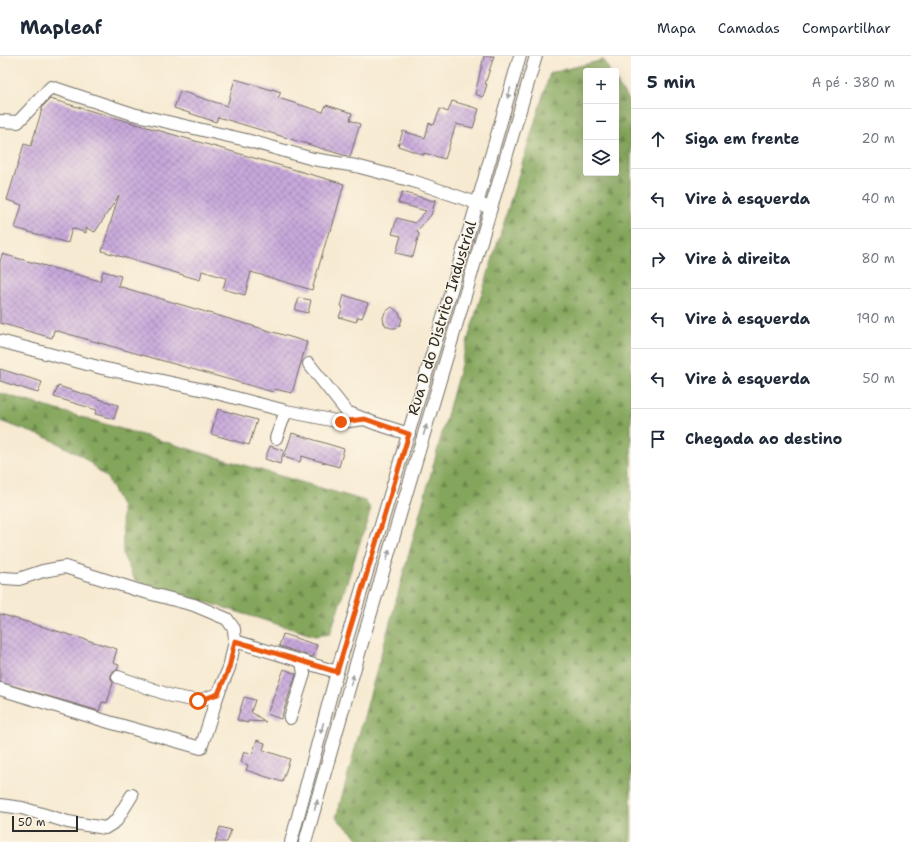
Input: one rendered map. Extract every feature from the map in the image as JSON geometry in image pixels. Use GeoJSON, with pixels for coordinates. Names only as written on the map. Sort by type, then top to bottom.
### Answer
{"type":"FeatureCollection","features":[{"type":"Feature","properties":{"kind":"street","name":"Rua D do Distrito Industrial"},"geometry":{"type":"LineString","coordinates":[[291,842],[337,672],[409,434],[520,56]]}},
{"type":"Feature","properties":{"kind":"street","name":"Rua D do Distrito Industrial"},"geometry":{"type":"LineString","coordinates":[[305,842],[364,636],[536,56]]}},
{"type":"Feature","properties":{"kind":"street"},"geometry":{"type":"LineString","coordinates":[[0,121],[18,122],[51,87],[132,114],[246,140],[313,159],[356,166],[413,181],[477,204],[492,207]]}},
{"type":"Feature","properties":{"kind":"street"},"geometry":{"type":"LineString","coordinates":[[0,341],[102,368],[209,390],[286,411],[341,422],[365,419]]}},
{"type":"Feature","properties":{"kind":"street"},"geometry":{"type":"LineString","coordinates":[[309,364],[347,412],[409,434]]}},
{"type":"Feature","properties":{"kind":"street"},"geometry":{"type":"LineString","coordinates":[[276,438],[286,411]]}},
{"type":"Feature","properties":{"kind":"street"},"geometry":{"type":"LineString","coordinates":[[0,689],[201,748],[218,694],[229,668],[235,641],[234,629],[227,619],[194,605],[137,590],[65,567],[43,571],[19,579],[4,578]]}},
{"type":"Feature","properties":{"kind":"street"},"geometry":{"type":"LineString","coordinates":[[235,641],[337,672]]}},
{"type":"Feature","properties":{"kind":"street"},"geometry":{"type":"LineString","coordinates":[[290,718],[304,674],[302,662]]}},
{"type":"Feature","properties":{"kind":"street"},"geometry":{"type":"LineString","coordinates":[[118,677],[172,696],[198,701],[218,694]]}},
{"type":"Feature","properties":{"kind":"street"},"geometry":{"type":"LineString","coordinates":[[0,805],[22,808],[68,822],[105,828],[116,822],[132,795]]}},
{"type":"Feature","properties":{"kind":"green space"},"geometry":{"type":"Polygon","coordinates":[[[603,60],[608,68],[583,68],[583,176],[619,176],[619,86],[631,105],[631,842],[368,842],[359,839],[336,818],[470,332],[550,73],[603,60]]]}},
{"type":"Feature","properties":{"kind":"green space"},"geometry":{"type":"Polygon","coordinates":[[[0,393],[365,501],[371,509],[330,634],[315,636],[135,580],[123,555],[122,507],[107,478],[82,456],[50,439],[0,421],[0,393]]]}},
{"type":"Feature","properties":{"kind":"building"},"geometry":{"type":"Polygon","coordinates":[[[484,56],[494,56],[485,84],[487,84],[483,97],[475,94],[484,56]]]}},
{"type":"Feature","properties":{"kind":"building"},"geometry":{"type":"Polygon","coordinates":[[[235,79],[281,92],[278,98],[323,112],[326,105],[352,113],[350,120],[360,124],[350,157],[218,117],[216,122],[174,108],[180,91],[227,106],[235,79]]]}},
{"type":"Feature","properties":{"kind":"building"},"geometry":{"type":"Polygon","coordinates":[[[50,99],[344,184],[312,290],[251,272],[245,295],[223,289],[226,278],[202,271],[200,280],[102,251],[119,195],[95,232],[86,228],[86,233],[72,228],[68,243],[15,228],[22,205],[7,200],[24,144],[31,146],[43,106],[50,99]]]}},
{"type":"Feature","properties":{"kind":"building"},"geometry":{"type":"Polygon","coordinates":[[[452,101],[479,109],[473,128],[456,124],[445,159],[424,153],[424,155],[398,146],[403,131],[425,138],[429,123],[434,125],[440,109],[448,112],[452,101]]]}},
{"type":"Feature","properties":{"kind":"building"},"geometry":{"type":"Polygon","coordinates":[[[402,192],[434,201],[436,199],[431,215],[417,231],[419,234],[413,257],[396,253],[401,236],[392,234],[397,218],[415,223],[426,211],[398,203],[402,192]]]}},
{"type":"Feature","properties":{"kind":"building"},"geometry":{"type":"Polygon","coordinates":[[[2,254],[100,281],[103,271],[121,276],[118,286],[307,342],[292,393],[274,389],[273,392],[54,330],[52,338],[0,323],[0,262],[2,254]]]}},
{"type":"Feature","properties":{"kind":"building"},"geometry":{"type":"Polygon","coordinates":[[[344,295],[368,303],[362,318],[358,317],[356,322],[339,317],[343,307],[341,306],[344,295]]]}},
{"type":"Feature","properties":{"kind":"building"},"geometry":{"type":"Polygon","coordinates":[[[299,298],[311,300],[308,313],[295,310],[299,298]]]}},
{"type":"Feature","properties":{"kind":"building"},"geometry":{"type":"Polygon","coordinates":[[[392,307],[399,313],[402,319],[400,325],[396,328],[386,326],[383,318],[385,312],[392,307]]]}},
{"type":"Feature","properties":{"kind":"building"},"geometry":{"type":"Polygon","coordinates":[[[0,369],[42,382],[38,393],[0,381],[0,369]]]}},
{"type":"Feature","properties":{"kind":"building"},"geometry":{"type":"Polygon","coordinates":[[[58,386],[118,405],[114,419],[95,414],[97,410],[54,397],[58,386]]]}},
{"type":"Feature","properties":{"kind":"building"},"geometry":{"type":"Polygon","coordinates":[[[218,409],[257,420],[249,445],[211,434],[218,409]]]}},
{"type":"Feature","properties":{"kind":"building"},"geometry":{"type":"Polygon","coordinates":[[[292,433],[344,449],[339,467],[302,456],[300,462],[284,457],[292,433]]]}},
{"type":"Feature","properties":{"kind":"building"},"geometry":{"type":"Polygon","coordinates":[[[270,446],[284,451],[280,464],[265,459],[270,446]]]}},
{"type":"Feature","properties":{"kind":"building"},"geometry":{"type":"Polygon","coordinates":[[[0,614],[117,649],[113,663],[119,665],[117,670],[113,671],[111,675],[113,683],[107,703],[102,702],[99,711],[0,682],[0,614]]]}},
{"type":"Feature","properties":{"kind":"building"},"geometry":{"type":"Polygon","coordinates":[[[283,634],[317,645],[313,657],[279,646],[283,634]]]}},
{"type":"Feature","properties":{"kind":"building"},"geometry":{"type":"Polygon","coordinates":[[[284,669],[296,674],[281,719],[267,714],[284,669]]]}},
{"type":"Feature","properties":{"kind":"building"},"geometry":{"type":"Polygon","coordinates":[[[244,697],[255,700],[251,712],[266,722],[248,721],[248,723],[237,720],[244,697]]]}},
{"type":"Feature","properties":{"kind":"building"},"geometry":{"type":"Polygon","coordinates":[[[257,740],[265,743],[263,750],[290,759],[282,782],[246,770],[248,765],[241,762],[244,751],[252,754],[257,740]]]}},
{"type":"Feature","properties":{"kind":"building"},"geometry":{"type":"Polygon","coordinates":[[[220,827],[231,830],[227,842],[215,842],[220,827]]]}},
{"type":"Feature","properties":{"kind":"route"},"geometry":{"type":"LineString","coordinates":[[198,701],[218,694],[229,668],[235,641],[337,672],[409,434],[365,419],[341,422]]}}]}
